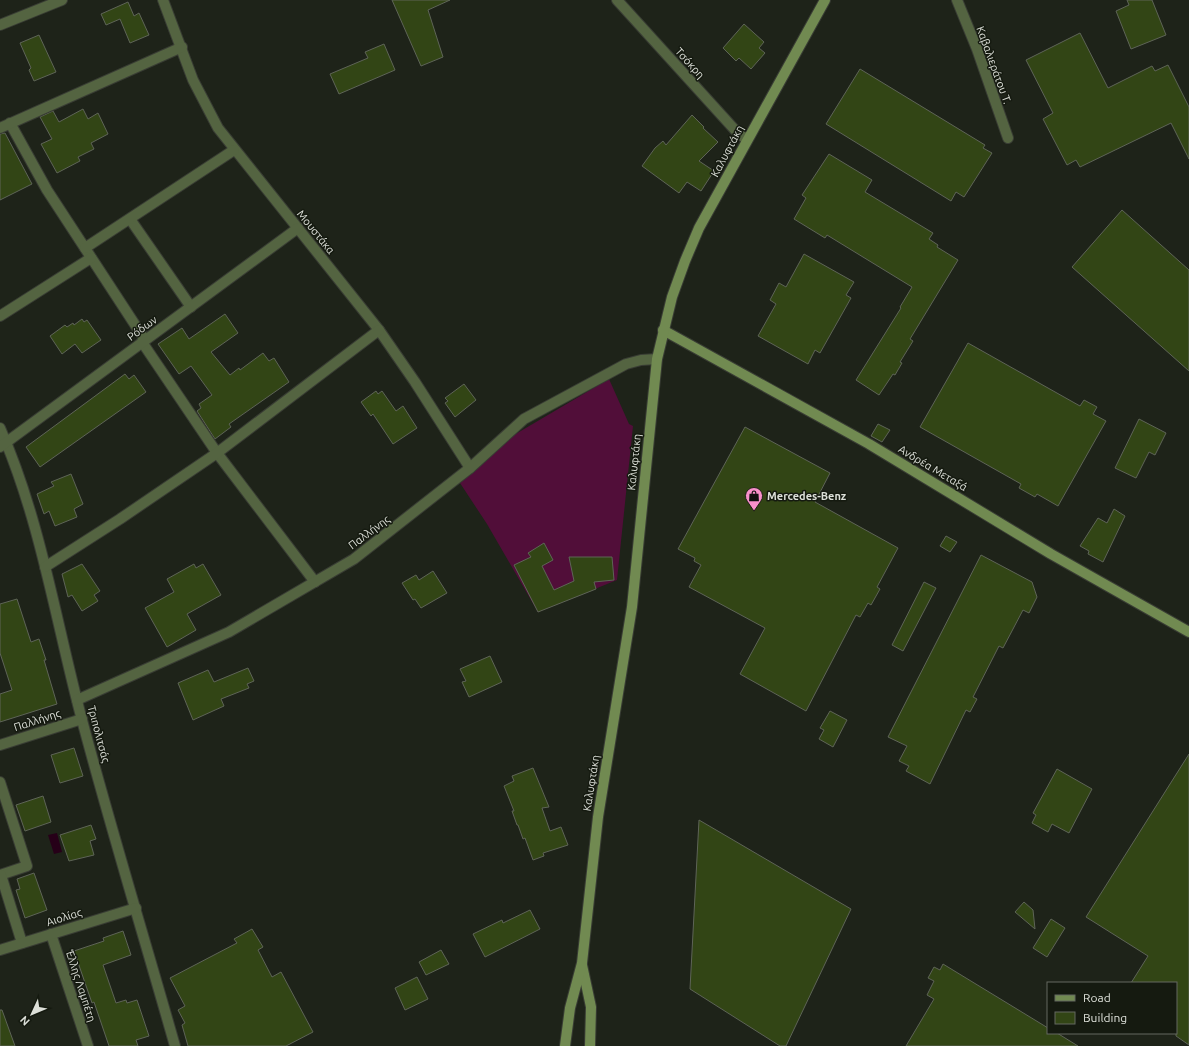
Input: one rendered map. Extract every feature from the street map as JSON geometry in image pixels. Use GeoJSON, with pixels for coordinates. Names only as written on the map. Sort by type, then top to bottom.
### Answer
{"type":"FeatureCollection","features":[{"type":"Feature","properties":{"kind":"main road","name":"Καλυφτάκη"},"geometry":{"type":"LineString","coordinates":[[565,1046],[570,1008],[582,963],[598,817],[632,607],[657,359],[663,330],[672,297],[699,228],[824,0]]}},
{"type":"Feature","properties":{"kind":"main road","name":"Ανδρέα Μεταξά"},"geometry":{"type":"LineString","coordinates":[[663,330],[869,444],[1051,554],[1189,632]]}},
{"type":"Feature","properties":{"kind":"main road","name":"Καλυφτάκη"},"geometry":{"type":"LineString","coordinates":[[582,963],[591,1007],[590,1046]]}},
{"type":"Feature","properties":{"kind":"street"},"geometry":{"type":"LineString","coordinates":[[0,26],[62,0]]}},
{"type":"Feature","properties":{"kind":"street","name":"Μουστάκα"},"geometry":{"type":"LineString","coordinates":[[163,0],[182,47],[193,80],[218,128],[234,150],[380,330],[470,468]]}},
{"type":"Feature","properties":{"kind":"street","name":"Τσόκρη"},"geometry":{"type":"LineString","coordinates":[[617,0],[735,130],[747,140]]}},
{"type":"Feature","properties":{"kind":"street","name":"Καβαλιεράτου Τ."},"geometry":{"type":"LineString","coordinates":[[957,0],[977,49],[1008,138]]}},
{"type":"Feature","properties":{"kind":"street"},"geometry":{"type":"LineString","coordinates":[[0,128],[182,47]]}},
{"type":"Feature","properties":{"kind":"street"},"geometry":{"type":"LineString","coordinates":[[10,123],[47,190],[217,453],[315,582]]}},
{"type":"Feature","properties":{"kind":"street"},"geometry":{"type":"LineString","coordinates":[[85,248],[234,150]]}},
{"type":"Feature","properties":{"kind":"street"},"geometry":{"type":"LineString","coordinates":[[130,218],[191,307]]}},
{"type":"Feature","properties":{"kind":"street","name":"Ρόδων"},"geometry":{"type":"LineString","coordinates":[[3,445],[298,228]]}},
{"type":"Feature","properties":{"kind":"street"},"geometry":{"type":"LineString","coordinates":[[0,316],[91,258]]}},
{"type":"Feature","properties":{"kind":"street"},"geometry":{"type":"LineString","coordinates":[[45,567],[120,519],[217,453],[380,330]]}},
{"type":"Feature","properties":{"kind":"street","name":"Παλλήνης"},"geometry":{"type":"LineString","coordinates":[[77,700],[229,632],[315,582],[354,559],[470,468],[524,419],[626,364],[641,360],[657,359]]}},
{"type":"Feature","properties":{"kind":"street","name":"Τριπολιτσάς"},"geometry":{"type":"LineString","coordinates":[[0,428],[3,445],[18,472],[45,567],[82,719],[175,1046]]}},
{"type":"Feature","properties":{"kind":"street","name":"Παλλήνης"},"geometry":{"type":"LineString","coordinates":[[0,745],[82,719]]}},
{"type":"Feature","properties":{"kind":"street"},"geometry":{"type":"LineString","coordinates":[[0,782],[27,866],[0,875],[22,943]]}},
{"type":"Feature","properties":{"kind":"street","name":"Αιολίας"},"geometry":{"type":"LineString","coordinates":[[0,950],[136,908]]}},
{"type":"Feature","properties":{"kind":"street","name":"Έλλης Λαμπέτη"},"geometry":{"type":"LineString","coordinates":[[51,934],[88,1046]]}},
{"type":"Feature","properties":{"kind":"shaded area"},"geometry":{"type":"Polygon","coordinates":[[[609,379],[629,424],[633,426],[617,580],[538,612],[487,524],[460,483],[514,435],[609,379]]]}},
{"type":"Feature","properties":{"kind":"shaded area"},"geometry":{"type":"Polygon","coordinates":[[[57,833],[62,852],[54,854],[48,835],[57,833]]]}},
{"type":"Feature","properties":{"kind":"building"},"geometry":{"type":"Polygon","coordinates":[[[392,0],[450,0],[428,10],[443,57],[421,66],[392,0]]]}},
{"type":"Feature","properties":{"kind":"building"},"geometry":{"type":"Polygon","coordinates":[[[1127,0],[1152,0],[1166,35],[1131,49],[1116,11],[1129,5],[1127,0]]]}},
{"type":"Feature","properties":{"kind":"building"},"geometry":{"type":"Polygon","coordinates":[[[128,2],[134,16],[139,13],[149,35],[130,43],[120,19],[106,25],[101,14],[128,2]]]}},
{"type":"Feature","properties":{"kind":"building"},"geometry":{"type":"Polygon","coordinates":[[[744,24],[764,42],[759,48],[765,53],[751,69],[739,58],[736,61],[723,48],[744,24]]]}},
{"type":"Feature","properties":{"kind":"building"},"geometry":{"type":"Polygon","coordinates":[[[1080,33],[1108,88],[1152,66],[1155,71],[1168,65],[1189,107],[1189,159],[1171,123],[1080,167],[1076,160],[1067,165],[1043,119],[1053,113],[1026,60],[1080,33]]]}},
{"type":"Feature","properties":{"kind":"building"},"geometry":{"type":"Polygon","coordinates":[[[39,35],[56,72],[34,81],[29,70],[31,68],[20,43],[39,35]]]}},
{"type":"Feature","properties":{"kind":"building"},"geometry":{"type":"Polygon","coordinates":[[[384,44],[395,70],[339,94],[330,74],[368,58],[365,52],[384,44]]]}},
{"type":"Feature","properties":{"kind":"building"},"geometry":{"type":"Polygon","coordinates":[[[860,69],[985,145],[983,148],[992,153],[964,197],[956,192],[951,201],[826,124],[860,69]]]}},
{"type":"Feature","properties":{"kind":"building"},"geometry":{"type":"Polygon","coordinates":[[[83,109],[88,119],[98,113],[108,134],[91,143],[94,149],[78,157],[80,161],[57,173],[41,144],[52,139],[40,117],[53,111],[59,122],[83,109]]]}},
{"type":"Feature","properties":{"kind":"building"},"geometry":{"type":"Polygon","coordinates":[[[692,115],[718,142],[699,161],[714,171],[701,191],[687,182],[679,193],[642,166],[655,148],[663,141],[666,145],[692,115]]]}},
{"type":"Feature","properties":{"kind":"building"},"geometry":{"type":"Polygon","coordinates":[[[5,133],[32,184],[0,200],[0,134],[5,133]]]}},
{"type":"Feature","properties":{"kind":"building"},"geometry":{"type":"Polygon","coordinates":[[[829,154],[872,180],[865,192],[933,233],[929,239],[938,245],[937,247],[958,260],[910,339],[913,341],[900,362],[902,363],[895,375],[893,374],[879,395],[856,380],[901,308],[900,307],[912,287],[827,235],[825,238],[794,219],[806,198],[802,195],[829,154]]]}},
{"type":"Feature","properties":{"kind":"building"},"geometry":{"type":"Polygon","coordinates":[[[1122,210],[1189,270],[1189,371],[1072,267],[1122,210]]]}},
{"type":"Feature","properties":{"kind":"building"},"geometry":{"type":"Polygon","coordinates":[[[804,254],[854,282],[846,295],[851,298],[820,353],[815,350],[808,364],[758,336],[776,304],[770,300],[779,283],[786,287],[804,254]]]}},
{"type":"Feature","properties":{"kind":"building"},"geometry":{"type":"Polygon","coordinates":[[[225,314],[238,333],[211,352],[230,375],[239,368],[240,370],[263,353],[269,361],[274,358],[289,382],[229,424],[231,427],[215,439],[197,411],[201,408],[199,404],[212,395],[191,366],[179,374],[158,344],[182,328],[189,339],[225,314]]]}},
{"type":"Feature","properties":{"kind":"building"},"geometry":{"type":"Polygon","coordinates":[[[82,319],[84,322],[87,320],[101,340],[82,353],[75,344],[62,354],[50,336],[65,325],[67,327],[73,323],[74,325],[82,319]]]}},
{"type":"Feature","properties":{"kind":"building"},"geometry":{"type":"Polygon","coordinates":[[[968,343],[1080,406],[1084,400],[1097,407],[1093,414],[1106,421],[1058,506],[1037,494],[1035,497],[1019,488],[1021,484],[920,427],[968,343]]]}},
{"type":"Feature","properties":{"kind":"building"},"geometry":{"type":"Polygon","coordinates":[[[125,374],[129,379],[134,375],[146,392],[40,467],[26,447],[125,374]]]}},
{"type":"Feature","properties":{"kind":"building"},"geometry":{"type":"Polygon","coordinates":[[[464,384],[476,400],[455,417],[445,403],[448,401],[445,398],[464,384]]]}},
{"type":"Feature","properties":{"kind":"building"},"geometry":{"type":"Polygon","coordinates":[[[376,391],[378,394],[382,391],[396,411],[403,406],[417,428],[393,444],[373,414],[371,416],[361,402],[376,391]]]}},
{"type":"Feature","properties":{"kind":"building"},"geometry":{"type":"Polygon","coordinates":[[[1139,419],[1166,433],[1155,455],[1149,452],[1136,478],[1115,468],[1139,419]]]}},
{"type":"Feature","properties":{"kind":"building"},"geometry":{"type":"Polygon","coordinates":[[[878,424],[890,430],[882,442],[871,436],[878,424]]]}},
{"type":"Feature","properties":{"kind":"building"},"geometry":{"type":"Polygon","coordinates":[[[745,427],[830,473],[815,502],[898,548],[877,587],[880,589],[871,605],[868,603],[860,617],[856,615],[806,711],[740,674],[765,628],[689,587],[701,565],[694,561],[695,558],[678,549],[745,427]]]}},
{"type":"Feature","properties":{"kind":"building"},"geometry":{"type":"Polygon","coordinates":[[[71,474],[83,504],[74,509],[77,517],[55,526],[49,511],[44,514],[37,494],[54,486],[51,482],[71,474]]]}},
{"type":"Feature","properties":{"kind":"building"},"geometry":{"type":"Polygon","coordinates":[[[1114,509],[1125,516],[1103,562],[1088,554],[1089,551],[1080,546],[1098,518],[1107,523],[1114,509]]]}},
{"type":"Feature","properties":{"kind":"building"},"geometry":{"type":"Polygon","coordinates":[[[946,536],[957,542],[950,552],[940,546],[946,536]]]}},
{"type":"Feature","properties":{"kind":"building"},"geometry":{"type":"Polygon","coordinates":[[[544,543],[553,560],[542,566],[554,590],[574,581],[569,557],[612,557],[614,580],[594,582],[596,589],[538,612],[514,565],[531,557],[528,553],[544,543]]]}},
{"type":"Feature","properties":{"kind":"building"},"geometry":{"type":"Polygon","coordinates":[[[981,555],[1032,582],[1037,597],[1029,613],[1023,610],[1003,648],[999,646],[973,697],[977,699],[970,712],[966,710],[930,784],[906,771],[909,766],[899,761],[907,746],[888,737],[981,555]]]}},
{"type":"Feature","properties":{"kind":"building"},"geometry":{"type":"Polygon","coordinates":[[[82,564],[100,591],[94,595],[98,601],[82,611],[72,595],[68,597],[62,574],[82,564]]]}},
{"type":"Feature","properties":{"kind":"building"},"geometry":{"type":"Polygon","coordinates":[[[194,564],[196,568],[203,564],[221,595],[187,614],[196,630],[167,647],[145,608],[174,592],[167,579],[194,564]]]}},
{"type":"Feature","properties":{"kind":"building"},"geometry":{"type":"Polygon","coordinates":[[[433,571],[447,593],[421,608],[415,599],[413,600],[402,583],[416,575],[419,580],[433,571]]]}},
{"type":"Feature","properties":{"kind":"building"},"geometry":{"type":"Polygon","coordinates":[[[924,582],[936,588],[903,651],[892,645],[924,582]]]}},
{"type":"Feature","properties":{"kind":"building"},"geometry":{"type":"Polygon","coordinates":[[[17,599],[31,642],[39,639],[57,704],[0,722],[0,694],[12,690],[0,653],[0,604],[17,599]]]}},
{"type":"Feature","properties":{"kind":"building"},"geometry":{"type":"Polygon","coordinates":[[[490,656],[502,682],[469,697],[462,682],[466,681],[460,669],[490,656]]]}},
{"type":"Feature","properties":{"kind":"building"},"geometry":{"type":"Polygon","coordinates":[[[248,668],[254,681],[247,684],[249,688],[221,699],[224,706],[193,720],[178,683],[208,670],[214,682],[248,668]]]}},
{"type":"Feature","properties":{"kind":"building"},"geometry":{"type":"Polygon","coordinates":[[[830,711],[847,720],[833,747],[819,739],[824,730],[820,728],[830,711]]]}},
{"type":"Feature","properties":{"kind":"building"},"geometry":{"type":"Polygon","coordinates":[[[74,748],[83,776],[60,783],[51,755],[74,748]]]}},
{"type":"Feature","properties":{"kind":"building"},"geometry":{"type":"Polygon","coordinates":[[[1189,754],[1189,1045],[1176,1036],[1177,982],[1132,982],[1148,956],[1086,917],[1189,754]]]}},
{"type":"Feature","properties":{"kind":"building"},"geometry":{"type":"Polygon","coordinates":[[[533,768],[549,807],[542,808],[550,831],[561,827],[568,845],[543,853],[544,856],[533,860],[525,838],[523,839],[517,825],[512,811],[514,811],[504,786],[514,781],[512,776],[533,768]]]}},
{"type":"Feature","properties":{"kind":"building"},"geometry":{"type":"Polygon","coordinates":[[[1057,769],[1092,789],[1069,833],[1052,824],[1048,832],[1032,823],[1036,815],[1033,813],[1057,769]]]}},
{"type":"Feature","properties":{"kind":"building"},"geometry":{"type":"Polygon","coordinates":[[[43,796],[51,822],[25,831],[16,805],[43,796]]]}},
{"type":"Feature","properties":{"kind":"building"},"geometry":{"type":"Polygon","coordinates":[[[699,820],[851,909],[786,1046],[780,1046],[690,989],[699,820]]]}},
{"type":"Feature","properties":{"kind":"building"},"geometry":{"type":"Polygon","coordinates":[[[91,825],[96,839],[90,841],[94,855],[69,861],[60,835],[91,825]]]}},
{"type":"Feature","properties":{"kind":"building"},"geometry":{"type":"Polygon","coordinates":[[[34,873],[47,910],[25,918],[16,890],[20,889],[17,879],[34,873]]]}},
{"type":"Feature","properties":{"kind":"building"},"geometry":{"type":"Polygon","coordinates":[[[1024,902],[1033,910],[1035,929],[1015,912],[1024,902]]]}},
{"type":"Feature","properties":{"kind":"building"},"geometry":{"type":"Polygon","coordinates":[[[530,910],[540,929],[485,957],[473,934],[502,920],[503,923],[530,910]]]}},
{"type":"Feature","properties":{"kind":"building"},"geometry":{"type":"Polygon","coordinates":[[[1051,919],[1065,928],[1047,957],[1033,948],[1051,919]]]}},
{"type":"Feature","properties":{"kind":"building"},"geometry":{"type":"Polygon","coordinates":[[[252,929],[263,947],[258,950],[272,977],[281,972],[313,1032],[286,1046],[188,1046],[182,1025],[185,1023],[178,1010],[185,1006],[170,978],[237,943],[234,939],[252,929]]]}},
{"type":"Feature","properties":{"kind":"building"},"geometry":{"type":"Polygon","coordinates":[[[123,931],[131,955],[103,965],[116,1003],[126,1000],[127,1003],[137,1000],[149,1036],[136,1040],[138,1046],[109,1046],[74,951],[104,941],[103,938],[123,931]]]}},
{"type":"Feature","properties":{"kind":"building"},"geometry":{"type":"Polygon","coordinates":[[[441,950],[449,964],[426,975],[419,962],[441,950]]]}},
{"type":"Feature","properties":{"kind":"building"},"geometry":{"type":"Polygon","coordinates":[[[943,964],[1047,1027],[1047,1034],[1059,1034],[1078,1046],[906,1046],[934,999],[927,995],[934,981],[928,978],[934,967],[940,970],[943,964]]]}},
{"type":"Feature","properties":{"kind":"building"},"geometry":{"type":"Polygon","coordinates":[[[417,977],[428,999],[405,1010],[395,988],[417,977]]]}},
{"type":"Feature","properties":{"kind":"building"},"geometry":{"type":"Polygon","coordinates":[[[0,1010],[2,1010],[15,1046],[0,1046],[0,1010]]]}},
{"type":"Feature","properties":{"kind":"place","name":"Mercedes-Benz"},"geometry":{"type":"Point","coordinates":[754,511]}}]}
